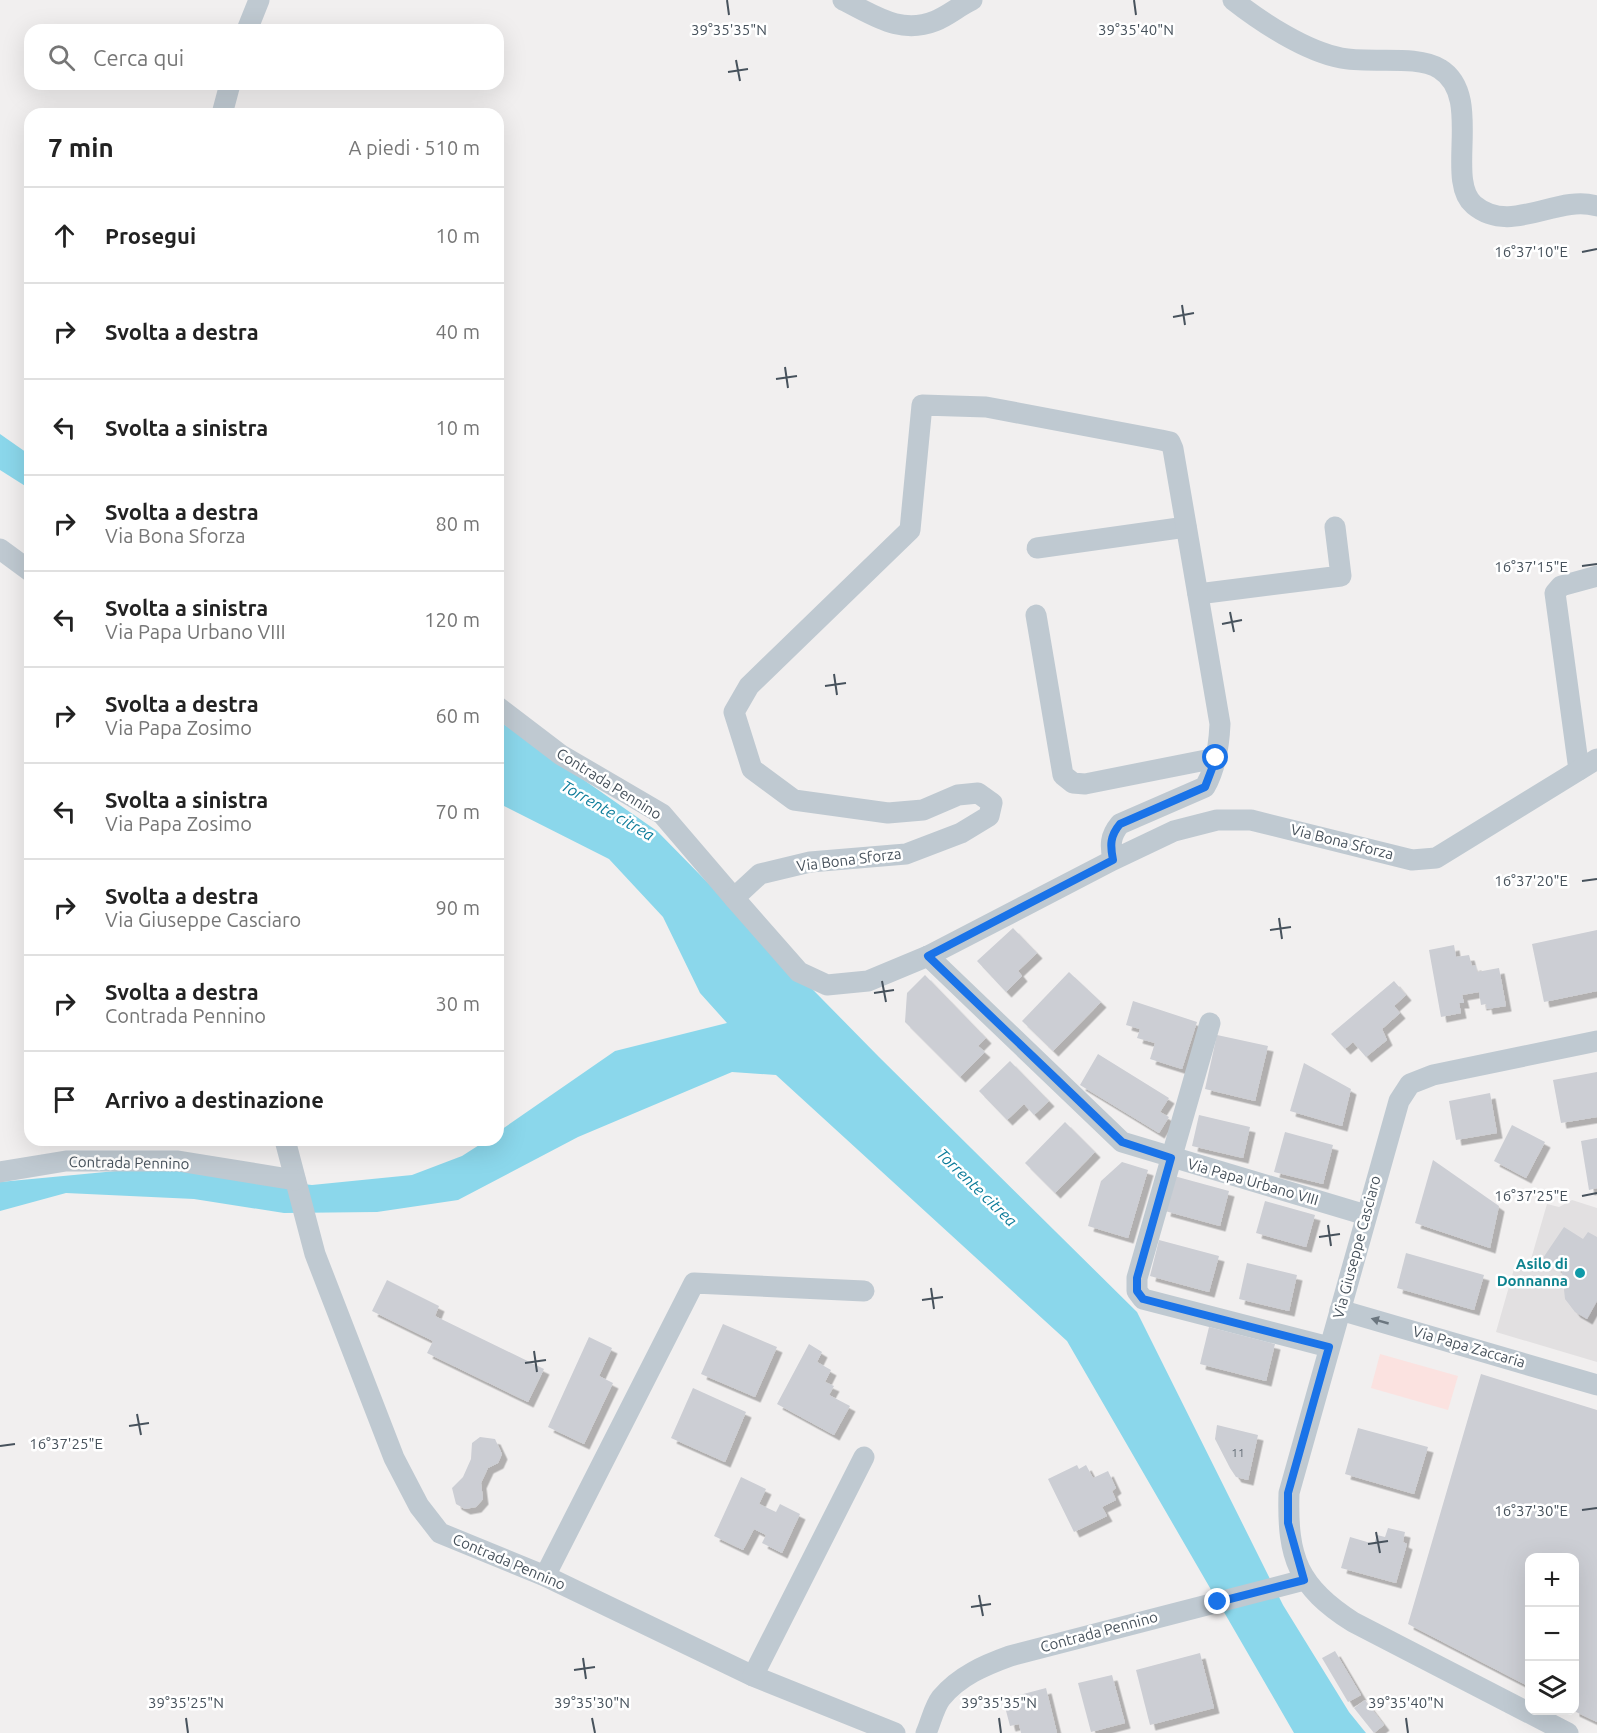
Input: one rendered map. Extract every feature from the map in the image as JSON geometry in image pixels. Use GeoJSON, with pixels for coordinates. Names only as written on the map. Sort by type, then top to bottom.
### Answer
{"type":"FeatureCollection","features":[{"type":"Feature","properties":{"kind":"street"},"geometry":{"type":"LineString","coordinates":[[249,24],[259,0]]}},
{"type":"Feature","properties":{"kind":"street"},"geometry":{"type":"LineString","coordinates":[[843,0],[888,23],[902,27],[936,21],[972,0]]}},
{"type":"Feature","properties":{"kind":"street"},"geometry":{"type":"LineString","coordinates":[[1233,0],[1282,33],[1340,58],[1413,62],[1441,69],[1450,78],[1460,100],[1464,189],[1472,203],[1483,211],[1505,218],[1573,204],[1597,206]]}},
{"type":"Feature","properties":{"kind":"street"},"geometry":{"type":"LineString","coordinates":[[224,108],[228,90]]}},
{"type":"Feature","properties":{"kind":"street","name":"Via Bona Sforza"},"geometry":{"type":"LineString","coordinates":[[1186,527],[1170,442],[986,407],[922,405],[910,530],[749,686],[734,712],[752,768],[794,800],[888,813],[923,810],[958,795],[978,794],[992,803],[989,816],[961,833],[906,854],[839,858],[760,874],[734,898],[799,972],[827,985],[868,981],[928,956],[1174,831],[1217,820],[1251,820],[1412,860],[1436,858],[1588,765],[1555,593],[1561,586],[1597,576]]}},
{"type":"Feature","properties":{"kind":"street"},"geometry":{"type":"LineString","coordinates":[[1037,548],[1186,527],[1220,724],[1216,758],[1205,787],[1120,824],[1112,833],[1110,847],[1113,860]]}},
{"type":"Feature","properties":{"kind":"street"},"geometry":{"type":"LineString","coordinates":[[1198,594],[1341,576],[1335,527]]}},
{"type":"Feature","properties":{"kind":"street"},"geometry":{"type":"LineString","coordinates":[[0,549],[24,567]]}},
{"type":"Feature","properties":{"kind":"street"},"geometry":{"type":"LineString","coordinates":[[1036,615],[1063,775],[1068,780],[1084,784],[1216,758]]}},
{"type":"Feature","properties":{"kind":"street","name":"Contrada Pennino"},"geometry":{"type":"LineString","coordinates":[[504,711],[561,755],[662,814],[734,898]]}},
{"type":"Feature","properties":{"kind":"street","name":"Via Papa Urbano VIII"},"geometry":{"type":"LineString","coordinates":[[928,956],[1122,1142],[1366,1215]]}},
{"type":"Feature","properties":{"kind":"street"},"geometry":{"type":"LineString","coordinates":[[1210,1023],[1137,1278],[1137,1291],[1143,1299],[1329,1347]]}},
{"type":"Feature","properties":{"kind":"street","name":"Via Giuseppe Casciaro"},"geometry":{"type":"LineString","coordinates":[[1567,1733],[1353,1622],[1324,1603],[1304,1580],[1288,1523],[1288,1493],[1399,1101],[1410,1084],[1433,1075],[1597,1041]]}},
{"type":"Feature","properties":{"kind":"street","name":"Contrada Pennino"},"geometry":{"type":"LineString","coordinates":[[286,1146],[315,1254],[394,1458],[419,1506],[440,1533],[545,1576],[753,1676],[895,1733]]}},
{"type":"Feature","properties":{"kind":"street","name":"Contrada Pennino"},"geometry":{"type":"LineString","coordinates":[[0,1172],[66,1161],[178,1161],[295,1180]]}},
{"type":"Feature","properties":{"kind":"street"},"geometry":{"type":"LineString","coordinates":[[545,1576],[694,1283],[864,1291]]}},
{"type":"Feature","properties":{"kind":"street","name":"Via Papa Zaccaria"},"geometry":{"type":"LineString","coordinates":[[1340,1310],[1597,1385]]}},
{"type":"Feature","properties":{"kind":"street"},"geometry":{"type":"LineString","coordinates":[[753,1676],[864,1457]]}},
{"type":"Feature","properties":{"kind":"street","name":"Contrada Pennino"},"geometry":{"type":"LineString","coordinates":[[926,1733],[940,1699],[961,1679],[980,1667],[1010,1656],[1304,1580]]}},
{"type":"Feature","properties":{"kind":"shaded area"},"geometry":{"type":"Polygon","coordinates":[[[1572,1200],[1597,1208],[1597,1362],[1496,1332],[1516,1262],[1529,1266],[1547,1204],[1559,1207],[1572,1200]]]}},
{"type":"Feature","properties":{"kind":"shaded area"},"geometry":{"type":"Polygon","coordinates":[[[1380,1354],[1458,1376],[1448,1410],[1371,1388],[1380,1354]]]}},
{"type":"Feature","properties":{"kind":"water"},"geometry":{"type":"Polygon","coordinates":[[[0,434],[24,451],[24,485],[0,470],[0,434]]]}},
{"type":"Feature","properties":{"kind":"water","name":"Torrente citrea"},"geometry":{"type":"Polygon","coordinates":[[[504,724],[657,831],[879,1057],[1137,1312],[1283,1605],[1349,1712],[1366,1733],[1294,1733],[1067,1341],[776,1075],[732,1072],[578,1137],[458,1200],[377,1212],[284,1213],[194,1199],[66,1193],[0,1211],[0,1182],[116,1171],[186,1171],[312,1185],[412,1175],[462,1156],[478,1146],[504,1146],[504,1128],[615,1051],[727,1023],[700,993],[663,917],[609,859],[504,806],[504,724]]]}},
{"type":"Feature","properties":{"kind":"building"},"geometry":{"type":"Polygon","coordinates":[[[1013,928],[1037,953],[1018,971],[1022,976],[1006,992],[977,961],[1013,928]]]}},
{"type":"Feature","properties":{"kind":"building"},"geometry":{"type":"Polygon","coordinates":[[[1597,930],[1597,991],[1544,1002],[1532,944],[1597,930]]]}},
{"type":"Feature","properties":{"kind":"building"},"geometry":{"type":"Polygon","coordinates":[[[1454,945],[1456,957],[1469,955],[1472,966],[1476,965],[1477,972],[1499,968],[1506,1006],[1487,1009],[1486,1004],[1481,1005],[1479,992],[1462,995],[1464,1003],[1459,1003],[1461,1013],[1441,1017],[1429,950],[1454,945]]]}},
{"type":"Feature","properties":{"kind":"building"},"geometry":{"type":"Polygon","coordinates":[[[1069,972],[1101,1002],[1053,1051],[1022,1021],[1069,972]]]}},
{"type":"Feature","properties":{"kind":"building"},"geometry":{"type":"Polygon","coordinates":[[[925,975],[986,1038],[978,1046],[985,1052],[960,1077],[905,1022],[907,993],[925,975]]]}},
{"type":"Feature","properties":{"kind":"building"},"geometry":{"type":"Polygon","coordinates":[[[1394,981],[1406,995],[1394,1006],[1400,1013],[1382,1029],[1387,1040],[1366,1057],[1353,1042],[1345,1049],[1331,1034],[1394,981]]]}},
{"type":"Feature","properties":{"kind":"building"},"geometry":{"type":"Polygon","coordinates":[[[1133,1001],[1197,1022],[1182,1069],[1150,1059],[1155,1043],[1137,1038],[1140,1029],[1126,1025],[1133,1001]]]}},
{"type":"Feature","properties":{"kind":"building"},"geometry":{"type":"Polygon","coordinates":[[[1217,1035],[1268,1046],[1255,1101],[1205,1089],[1217,1035]]]}},
{"type":"Feature","properties":{"kind":"building"},"geometry":{"type":"Polygon","coordinates":[[[1098,1054],[1169,1098],[1160,1112],[1169,1117],[1159,1133],[1080,1085],[1098,1054]]]}},
{"type":"Feature","properties":{"kind":"building"},"geometry":{"type":"Polygon","coordinates":[[[1010,1061],[1049,1101],[1034,1115],[1024,1104],[1007,1120],[979,1091],[1010,1061]]]}},
{"type":"Feature","properties":{"kind":"building"},"geometry":{"type":"Polygon","coordinates":[[[1304,1063],[1351,1089],[1342,1126],[1290,1111],[1304,1063]]]}},
{"type":"Feature","properties":{"kind":"building"},"geometry":{"type":"Polygon","coordinates":[[[1597,1072],[1597,1117],[1561,1123],[1553,1080],[1597,1072]]]}},
{"type":"Feature","properties":{"kind":"building"},"geometry":{"type":"Polygon","coordinates":[[[1490,1093],[1497,1133],[1456,1140],[1449,1101],[1490,1093]]]}},
{"type":"Feature","properties":{"kind":"building"},"geometry":{"type":"Polygon","coordinates":[[[1199,1115],[1250,1127],[1243,1158],[1192,1146],[1199,1115]]]}},
{"type":"Feature","properties":{"kind":"building"},"geometry":{"type":"Polygon","coordinates":[[[1065,1122],[1095,1152],[1055,1193],[1025,1163],[1065,1122]]]}},
{"type":"Feature","properties":{"kind":"building"},"geometry":{"type":"Polygon","coordinates":[[[1512,1125],[1545,1142],[1526,1178],[1494,1161],[1512,1125]]]}},
{"type":"Feature","properties":{"kind":"building"},"geometry":{"type":"Polygon","coordinates":[[[1285,1132],[1333,1145],[1323,1184],[1274,1172],[1285,1132]]]}},
{"type":"Feature","properties":{"kind":"building"},"geometry":{"type":"Polygon","coordinates":[[[1597,1138],[1597,1188],[1589,1190],[1581,1141],[1597,1138]]]}},
{"type":"Feature","properties":{"kind":"building"},"geometry":{"type":"Polygon","coordinates":[[[1433,1160],[1499,1206],[1490,1248],[1415,1223],[1433,1160]]]}},
{"type":"Feature","properties":{"kind":"building"},"geometry":{"type":"Polygon","coordinates":[[[1122,1162],[1148,1170],[1128,1238],[1088,1226],[1101,1181],[1122,1162]]]}},
{"type":"Feature","properties":{"kind":"building"},"geometry":{"type":"Polygon","coordinates":[[[1174,1176],[1229,1191],[1220,1226],[1165,1211],[1174,1176]]]}},
{"type":"Feature","properties":{"kind":"building"},"geometry":{"type":"Polygon","coordinates":[[[1265,1201],[1315,1215],[1306,1247],[1256,1233],[1265,1201]]]}},
{"type":"Feature","properties":{"kind":"building","name":"Asilo di Donnanna"},"geometry":{"type":"Polygon","coordinates":[[[1564,1227],[1583,1239],[1588,1232],[1597,1237],[1597,1301],[1587,1319],[1575,1312],[1565,1299],[1562,1271],[1543,1258],[1564,1227]]]}},
{"type":"Feature","properties":{"kind":"building"},"geometry":{"type":"Polygon","coordinates":[[[1159,1240],[1219,1256],[1209,1292],[1150,1276],[1159,1240]]]}},
{"type":"Feature","properties":{"kind":"building"},"geometry":{"type":"Polygon","coordinates":[[[1406,1253],[1484,1275],[1474,1310],[1397,1288],[1406,1253]]]}},
{"type":"Feature","properties":{"kind":"building"},"geometry":{"type":"Polygon","coordinates":[[[1247,1263],[1297,1275],[1289,1311],[1239,1299],[1247,1263]]]}},
{"type":"Feature","properties":{"kind":"building"},"geometry":{"type":"Polygon","coordinates":[[[387,1280],[439,1306],[435,1316],[544,1369],[528,1402],[427,1353],[433,1341],[372,1311],[387,1280]]]}},
{"type":"Feature","properties":{"kind":"building"},"geometry":{"type":"Polygon","coordinates":[[[723,1324],[777,1347],[755,1397],[701,1374],[723,1324]]]}},
{"type":"Feature","properties":{"kind":"building"},"geometry":{"type":"Polygon","coordinates":[[[1209,1327],[1275,1344],[1266,1381],[1200,1364],[1209,1327]]]}},
{"type":"Feature","properties":{"kind":"building"},"geometry":{"type":"Polygon","coordinates":[[[589,1337],[612,1348],[599,1376],[613,1383],[584,1444],[548,1427],[589,1337]]]}},
{"type":"Feature","properties":{"kind":"building"},"geometry":{"type":"Polygon","coordinates":[[[809,1344],[822,1352],[817,1362],[831,1370],[825,1382],[834,1386],[829,1395],[850,1406],[834,1435],[777,1404],[809,1344]]]}},
{"type":"Feature","properties":{"kind":"building"},"geometry":{"type":"Polygon","coordinates":[[[1481,1374],[1597,1410],[1597,1722],[1579,1713],[1579,1553],[1525,1553],[1525,1684],[1408,1624],[1481,1374]]]}},
{"type":"Feature","properties":{"kind":"building"},"geometry":{"type":"Polygon","coordinates":[[[693,1388],[746,1412],[725,1462],[671,1438],[693,1388]]]}},
{"type":"Feature","properties":{"kind":"building"},"geometry":{"type":"Polygon","coordinates":[[[1217,1425],[1258,1435],[1248,1480],[1236,1477],[1230,1468],[1215,1439],[1217,1425]]]}},
{"type":"Feature","properties":{"kind":"building"},"geometry":{"type":"Polygon","coordinates":[[[1358,1428],[1428,1447],[1414,1494],[1345,1474],[1358,1428]]]}},
{"type":"Feature","properties":{"kind":"building"},"geometry":{"type":"Polygon","coordinates":[[[480,1437],[495,1439],[502,1454],[498,1463],[488,1468],[481,1483],[483,1499],[476,1507],[465,1509],[456,1504],[452,1488],[463,1477],[471,1459],[472,1443],[480,1437]]]}},
{"type":"Feature","properties":{"kind":"building"},"geometry":{"type":"Polygon","coordinates":[[[1077,1465],[1079,1469],[1086,1465],[1093,1478],[1108,1471],[1116,1488],[1112,1491],[1116,1500],[1102,1507],[1107,1516],[1074,1532],[1048,1479],[1077,1465]]]}},
{"type":"Feature","properties":{"kind":"building"},"geometry":{"type":"Polygon","coordinates":[[[741,1477],[766,1489],[759,1504],[776,1512],[780,1504],[800,1514],[782,1553],[762,1543],[766,1535],[754,1529],[743,1550],[714,1536],[741,1477]]]}},
{"type":"Feature","properties":{"kind":"building"},"geometry":{"type":"Polygon","coordinates":[[[1388,1528],[1405,1532],[1403,1542],[1407,1544],[1396,1583],[1341,1568],[1350,1537],[1374,1544],[1377,1535],[1385,1537],[1388,1528]]]}},
{"type":"Feature","properties":{"kind":"building"},"geometry":{"type":"Polygon","coordinates":[[[1335,1651],[1361,1695],[1348,1702],[1322,1658],[1335,1651]]]}},
{"type":"Feature","properties":{"kind":"building"},"geometry":{"type":"Polygon","coordinates":[[[1200,1653],[1214,1708],[1150,1725],[1136,1670],[1200,1653]]]}},
{"type":"Feature","properties":{"kind":"building"},"geometry":{"type":"Polygon","coordinates":[[[1112,1675],[1125,1723],[1091,1732],[1078,1683],[1112,1675]]]}},
{"type":"Feature","properties":{"kind":"building"},"geometry":{"type":"Polygon","coordinates":[[[1046,1688],[1057,1733],[1021,1733],[1019,1724],[1010,1726],[1004,1703],[1013,1701],[1012,1697],[1046,1688]]]}},
{"type":"Feature","properties":{"kind":"building"},"geometry":{"type":"Polygon","coordinates":[[[1365,1700],[1384,1725],[1374,1733],[1354,1708],[1365,1700]]]}},
{"type":"Feature","properties":{"kind":"place","name":"Asilo di Donnanna"},"geometry":{"type":"Point","coordinates":[1580,1273]}},
{"type":"Feature","properties":{"kind":"route"},"geometry":{"type":"LineString","coordinates":[[1216,758],[1211,777],[1205,787],[1133,816],[1120,824],[1112,833],[1110,847],[1113,860],[928,956],[1122,1142],[1171,1158],[1137,1278],[1137,1291],[1143,1299],[1329,1347],[1288,1493],[1288,1523],[1297,1562],[1304,1580],[1218,1602]]}}]}
